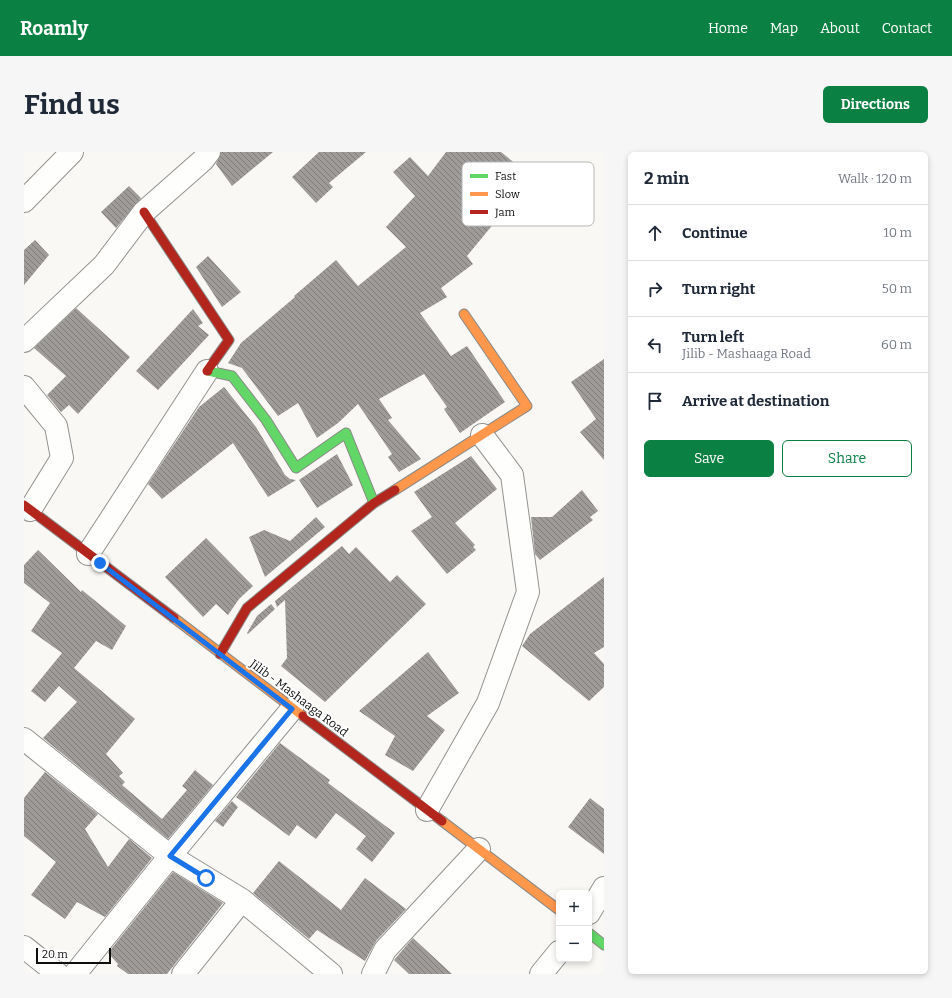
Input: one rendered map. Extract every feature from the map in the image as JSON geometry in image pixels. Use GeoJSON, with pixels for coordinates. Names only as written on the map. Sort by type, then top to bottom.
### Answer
{"type":"FeatureCollection","features":[{"type":"Feature","properties":{"kind":"street"},"geometry":{"type":"LineString","coordinates":[[24,201],[72,152]]}},
{"type":"Feature","properties":{"kind":"street"},"geometry":{"type":"LineString","coordinates":[[24,341],[104,265],[144,212],[203,160],[209,152]]}},
{"type":"Feature","properties":{"kind":"street"},"geometry":{"type":"LineString","coordinates":[[88,554],[207,371],[229,340],[144,212]]}},
{"type":"Feature","properties":{"kind":"street"},"geometry":{"type":"LineString","coordinates":[[220,654],[247,608],[374,503],[528,406],[464,314]]}},
{"type":"Feature","properties":{"kind":"street"},"geometry":{"type":"LineString","coordinates":[[207,371],[232,376],[266,420],[296,468],[346,433],[374,503]]}},
{"type":"Feature","properties":{"kind":"street"},"geometry":{"type":"LineString","coordinates":[[24,387],[56,426],[62,458],[27,508]]}},
{"type":"Feature","properties":{"kind":"street"},"geometry":{"type":"LineString","coordinates":[[427,810],[488,703],[528,592],[512,476],[482,435]]}},
{"type":"Feature","properties":{"kind":"street","name":"Jilib - Mashaaga Road"},"geometry":{"type":"LineString","coordinates":[[27,508],[556,908]]}},
{"type":"Feature","properties":{"kind":"street"},"geometry":{"type":"LineString","coordinates":[[75,974],[170,856],[292,709]]}},
{"type":"Feature","properties":{"kind":"street"},"geometry":{"type":"LineString","coordinates":[[24,739],[170,856],[242,900],[331,974]]}},
{"type":"Feature","properties":{"kind":"street"},"geometry":{"type":"LineString","coordinates":[[373,974],[385,950],[479,850]]}},
{"type":"Feature","properties":{"kind":"street"},"geometry":{"type":"LineString","coordinates":[[592,908],[604,888]]}},
{"type":"Feature","properties":{"kind":"street"},"geometry":{"type":"LineString","coordinates":[[183,974],[242,900]]}},
{"type":"Feature","properties":{"kind":"street"},"geometry":{"type":"LineString","coordinates":[[592,935],[604,945]]}},
{"type":"Feature","properties":{"kind":"street"},"geometry":{"type":"LineString","coordinates":[[24,947],[58,974]]}},
{"type":"Feature","properties":{"kind":"street"},"geometry":{"type":"LineString","coordinates":[[541,974],[556,956]]}},
{"type":"Feature","properties":{"kind":"building"},"geometry":{"type":"Polygon","coordinates":[[[221,152],[273,152],[232,186],[216,164],[221,152]]]}},
{"type":"Feature","properties":{"kind":"building"},"geometry":{"type":"Polygon","coordinates":[[[319,152],[366,152],[329,183],[333,187],[316,203],[292,177],[319,152]]]}},
{"type":"Feature","properties":{"kind":"building"},"geometry":{"type":"Polygon","coordinates":[[[446,152],[501,152],[513,162],[462,162],[462,226],[492,226],[467,256],[473,264],[441,288],[447,297],[420,313],[451,356],[467,346],[505,402],[460,433],[444,409],[447,407],[424,374],[379,399],[392,418],[388,420],[421,459],[399,472],[388,457],[392,454],[358,404],[338,423],[317,438],[298,403],[278,416],[242,368],[228,363],[241,343],[336,260],[358,286],[406,247],[386,227],[415,196],[393,172],[410,157],[428,176],[446,152]]]}},
{"type":"Feature","properties":{"kind":"building"},"geometry":{"type":"Polygon","coordinates":[[[129,186],[141,198],[116,228],[101,212],[129,186]]]}},
{"type":"Feature","properties":{"kind":"building"},"geometry":{"type":"Polygon","coordinates":[[[35,240],[49,255],[24,285],[24,250],[35,240]]]}},
{"type":"Feature","properties":{"kind":"building"},"geometry":{"type":"Polygon","coordinates":[[[208,256],[241,292],[222,307],[196,267],[208,256]]]}},
{"type":"Feature","properties":{"kind":"building"},"geometry":{"type":"Polygon","coordinates":[[[76,308],[130,357],[78,414],[69,405],[61,412],[47,395],[66,376],[34,348],[76,308]]]}},
{"type":"Feature","properties":{"kind":"building"},"geometry":{"type":"Polygon","coordinates":[[[193,309],[203,323],[198,326],[209,335],[158,390],[136,371],[193,309]]]}},
{"type":"Feature","properties":{"kind":"building"},"geometry":{"type":"Polygon","coordinates":[[[604,359],[604,460],[580,432],[596,419],[571,382],[604,359]]]}},
{"type":"Feature","properties":{"kind":"building"},"geometry":{"type":"Polygon","coordinates":[[[224,387],[256,427],[285,475],[290,479],[296,480],[268,497],[233,443],[162,499],[148,484],[199,407],[224,387]]]}},
{"type":"Feature","properties":{"kind":"building"},"geometry":{"type":"Polygon","coordinates":[[[337,454],[353,485],[317,508],[299,480],[337,454]]]}},
{"type":"Feature","properties":{"kind":"building"},"geometry":{"type":"Polygon","coordinates":[[[471,456],[497,489],[455,523],[475,545],[473,547],[476,550],[447,574],[411,531],[432,517],[414,492],[471,456]]]}},
{"type":"Feature","properties":{"kind":"building"},"geometry":{"type":"Polygon","coordinates":[[[582,490],[598,511],[590,517],[593,520],[540,560],[535,554],[531,517],[552,517],[582,490]]]}},
{"type":"Feature","properties":{"kind":"building"},"geometry":{"type":"Polygon","coordinates":[[[316,517],[325,527],[265,577],[249,537],[264,530],[290,541],[316,517]]]}},
{"type":"Feature","properties":{"kind":"building"},"geometry":{"type":"Polygon","coordinates":[[[206,538],[253,586],[239,599],[228,615],[216,604],[203,617],[165,577],[206,538]]]}},
{"type":"Feature","properties":{"kind":"building"},"geometry":{"type":"Polygon","coordinates":[[[342,546],[349,554],[356,547],[390,582],[397,575],[426,604],[325,702],[281,666],[287,658],[285,600],[277,607],[275,601],[342,546]]]}},
{"type":"Feature","properties":{"kind":"building"},"geometry":{"type":"Polygon","coordinates":[[[38,550],[81,592],[82,590],[126,626],[112,650],[96,641],[74,668],[135,719],[106,754],[123,773],[119,776],[125,782],[122,785],[162,819],[187,790],[182,786],[195,770],[213,785],[168,839],[43,738],[77,702],[59,686],[45,702],[31,691],[62,653],[31,631],[50,603],[24,583],[24,565],[38,550]]]}},
{"type":"Feature","properties":{"kind":"building"},"geometry":{"type":"Polygon","coordinates":[[[604,577],[604,647],[594,653],[604,664],[604,687],[589,701],[522,646],[530,634],[604,577]]]}},
{"type":"Feature","properties":{"kind":"building"},"geometry":{"type":"Polygon","coordinates":[[[271,604],[275,609],[248,634],[247,633],[257,616],[271,604]]]}},
{"type":"Feature","properties":{"kind":"building"},"geometry":{"type":"Polygon","coordinates":[[[428,652],[459,693],[427,716],[445,730],[413,771],[385,755],[395,736],[359,711],[428,652]]]}},
{"type":"Feature","properties":{"kind":"building"},"geometry":{"type":"Polygon","coordinates":[[[280,743],[330,780],[328,783],[395,833],[372,862],[356,849],[366,836],[336,813],[316,839],[297,825],[289,836],[236,797],[280,743]]]}},
{"type":"Feature","properties":{"kind":"building"},"geometry":{"type":"Polygon","coordinates":[[[45,772],[98,814],[85,829],[108,867],[129,839],[152,858],[105,917],[77,902],[65,919],[31,895],[56,862],[24,836],[24,798],[45,772]]]}},
{"type":"Feature","properties":{"kind":"building"},"geometry":{"type":"Polygon","coordinates":[[[590,798],[604,809],[604,854],[568,827],[590,798]]]}},
{"type":"Feature","properties":{"kind":"building"},"geometry":{"type":"Polygon","coordinates":[[[232,801],[238,807],[223,827],[215,821],[232,801]]]}},
{"type":"Feature","properties":{"kind":"building"},"geometry":{"type":"Polygon","coordinates":[[[279,861],[341,910],[365,878],[406,909],[376,941],[365,961],[317,930],[309,939],[253,893],[279,861]]]}},
{"type":"Feature","properties":{"kind":"building"},"geometry":{"type":"Polygon","coordinates":[[[173,872],[223,903],[167,974],[128,974],[117,966],[118,964],[108,953],[173,872]]]}},
{"type":"Feature","properties":{"kind":"building"},"geometry":{"type":"Polygon","coordinates":[[[413,938],[452,974],[409,974],[394,960],[413,938]]]}},
{"type":"Feature","properties":{"kind":"traffic: fast"},"geometry":{"type":"LineString","coordinates":[[208,371],[232,376],[266,420],[296,468],[346,433],[374,503]]}},
{"type":"Feature","properties":{"kind":"traffic: fast"},"geometry":{"type":"LineString","coordinates":[[592,935],[604,945]]}},
{"type":"Feature","properties":{"kind":"traffic: slow"},"geometry":{"type":"LineString","coordinates":[[395,490],[527,406],[464,314]]}},
{"type":"Feature","properties":{"kind":"traffic: slow"},"geometry":{"type":"LineString","coordinates":[[174,618],[303,716]]}},
{"type":"Feature","properties":{"kind":"traffic: slow"},"geometry":{"type":"LineString","coordinates":[[442,821],[556,908]]}},
{"type":"Feature","properties":{"kind":"traffic: jam"},"geometry":{"type":"LineString","coordinates":[[144,212],[229,340],[208,371]]}},
{"type":"Feature","properties":{"kind":"traffic: jam"},"geometry":{"type":"LineString","coordinates":[[220,654],[247,608],[374,503],[395,490]]}},
{"type":"Feature","properties":{"kind":"traffic: jam"},"geometry":{"type":"LineString","coordinates":[[24,505],[174,618]]}},
{"type":"Feature","properties":{"kind":"traffic: jam"},"geometry":{"type":"LineString","coordinates":[[303,716],[442,821]]}},
{"type":"Feature","properties":{"kind":"route"},"geometry":{"type":"LineString","coordinates":[[100,563],[292,709],[204,817],[170,856],[206,878]]}}]}
